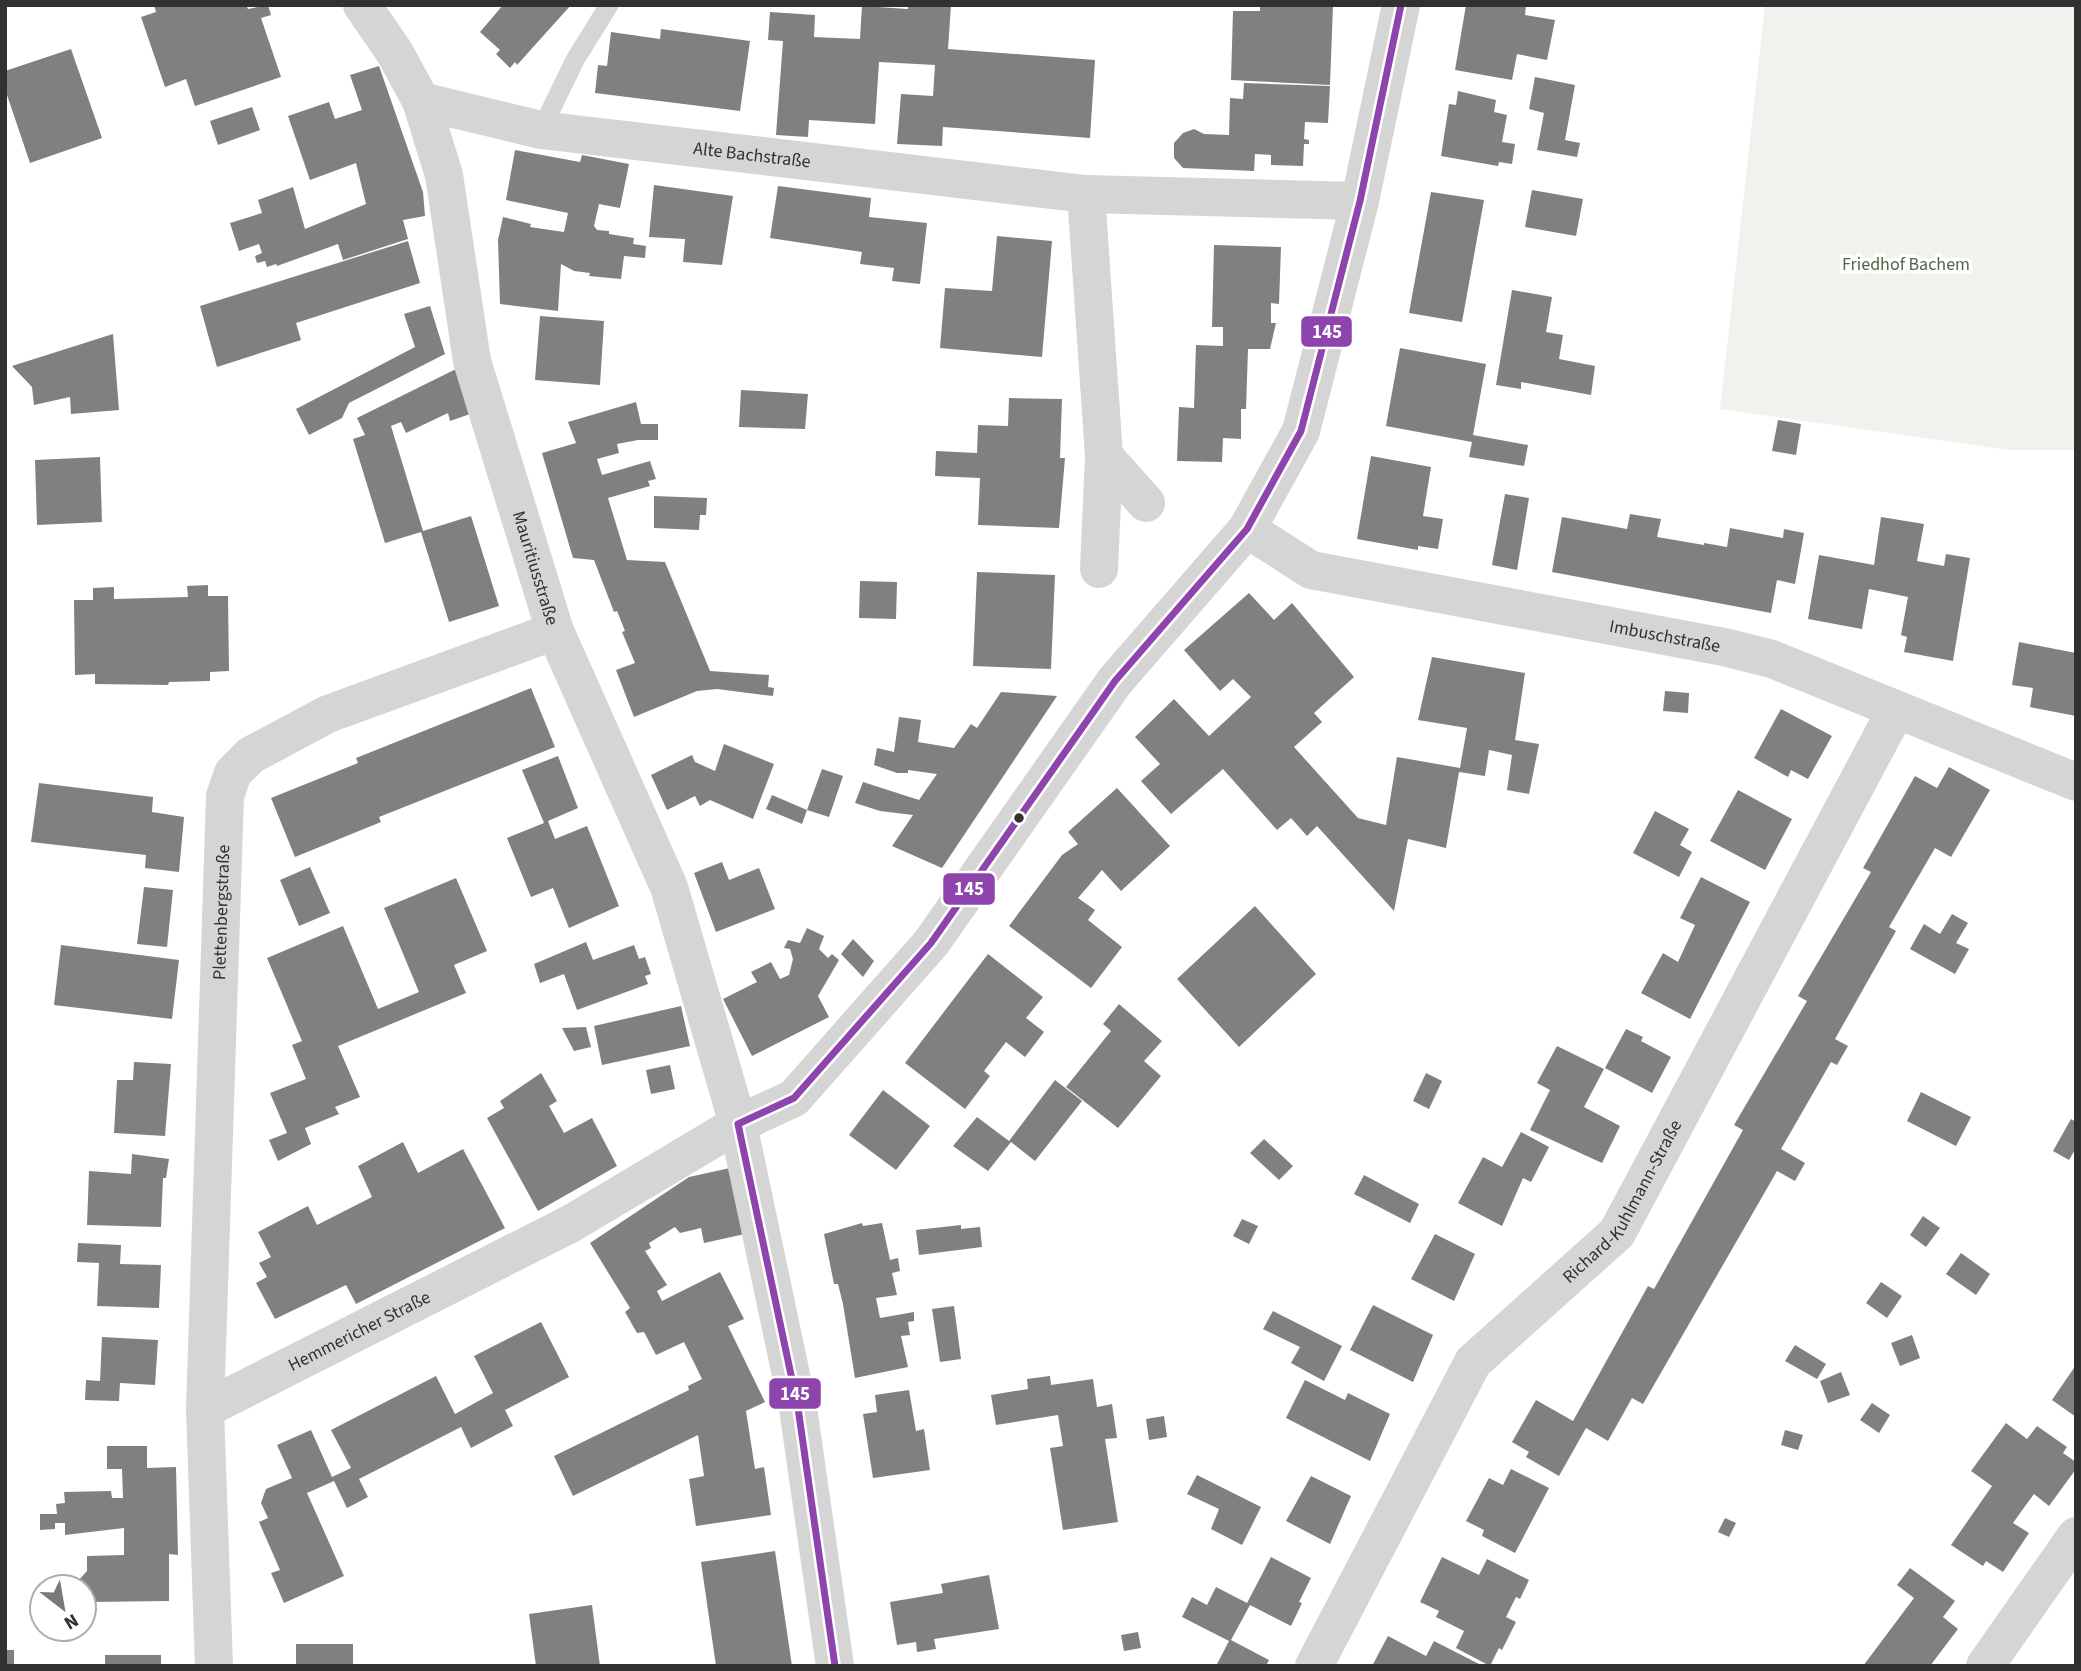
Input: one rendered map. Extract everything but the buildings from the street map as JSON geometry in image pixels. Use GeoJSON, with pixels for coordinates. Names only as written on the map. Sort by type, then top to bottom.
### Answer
{"type":"FeatureCollection","features":[{"type":"Feature","properties":{"kind":"street","name":"Mauritiusstraße"},"geometry":{"type":"LineString","coordinates":[[362,5],[395,52],[421,101],[444,175],[472,361],[555,631],[669,887],[738,1124],[798,1408],[835,1666]]}},
{"type":"Feature","properties":{"kind":"street","name":"Hemmericher Straße"},"geometry":{"type":"LineString","coordinates":[[205,1409],[572,1223],[738,1124],[794,1098],[931,943],[1115,681],[1247,529],[1301,431],[1360,201],[1401,5]]}},
{"type":"Feature","properties":{"kind":"street","name":"Alte Bachstraße"},"geometry":{"type":"LineString","coordinates":[[421,101],[541,130],[1086,194],[1360,201]]}},
{"type":"Feature","properties":{"kind":"street"},"geometry":{"type":"LineString","coordinates":[[1086,194],[1104,456],[1100,569]]}},
{"type":"Feature","properties":{"kind":"street"},"geometry":{"type":"LineString","coordinates":[[1104,456],[1146,503]]}},
{"type":"Feature","properties":{"kind":"street","name":"Imbuschstraße"},"geometry":{"type":"LineString","coordinates":[[1247,529],[1311,570],[1724,647],[1772,659],[2076,782]]}},
{"type":"Feature","properties":{"kind":"street","name":"Plettenbergstraße"},"geometry":{"type":"LineString","coordinates":[[205,1409],[225,796],[233,773],[251,755],[328,714],[555,631]]}},
{"type":"Feature","properties":{"kind":"street","name":"Richard-Kuhlmann-Straße"},"geometry":{"type":"LineString","coordinates":[[1314,1666],[1473,1362],[1617,1233],[1896,710]]}},
{"type":"Feature","properties":{"kind":"street"},"geometry":{"type":"LineString","coordinates":[[205,1409],[214,1666]]}},
{"type":"Feature","properties":{"kind":"street"},"geometry":{"type":"LineString","coordinates":[[1985,1666],[2076,1536]]}},
{"type":"Feature","properties":{"kind":"lane"},"geometry":{"type":"LineString","coordinates":[[541,130],[575,60],[609,5]]}},
{"type":"Feature","properties":{"kind":"green space","name":"Friedhof Bachem"},"geometry":{"type":"Polygon","coordinates":[[[1765,5],[2076,5],[2076,450],[2010,450],[1720,409],[1765,5]]]}},
{"type":"Feature","properties":{"kind":"transit line","name":"145"},"geometry":{"type":"LineString","coordinates":[[738,1124],[794,1098],[931,943],[1115,681],[1247,529],[1301,431],[1360,201],[1401,5]]}},
{"type":"Feature","properties":{"kind":"transit line","name":"145"},"geometry":{"type":"LineString","coordinates":[[738,1124],[798,1408],[835,1666]]}}]}
